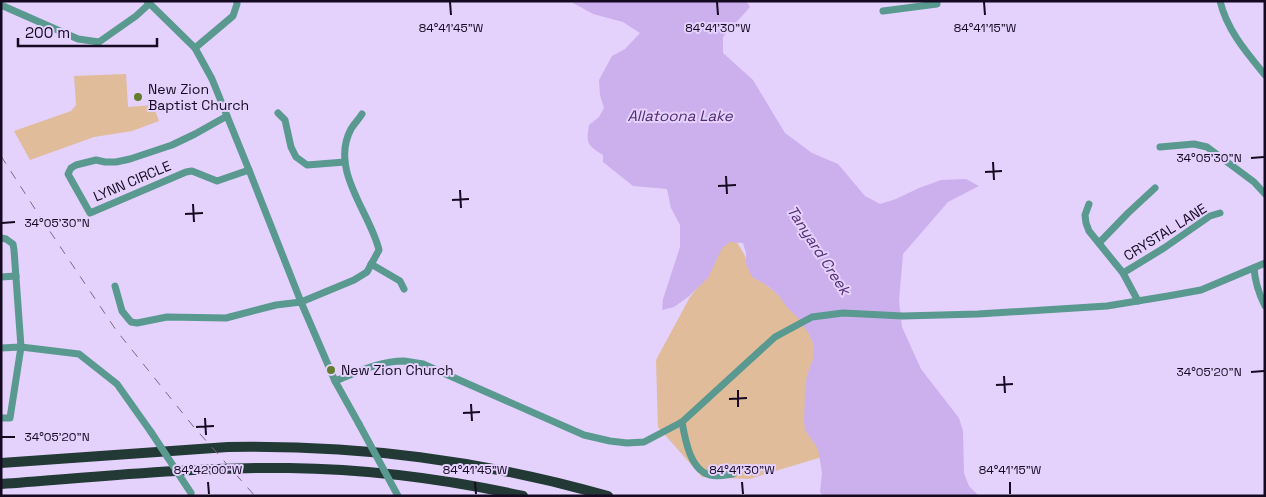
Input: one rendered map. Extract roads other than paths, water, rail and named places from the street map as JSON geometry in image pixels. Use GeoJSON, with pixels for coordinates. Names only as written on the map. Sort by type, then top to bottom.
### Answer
{"type":"FeatureCollection","features":[{"type":"Feature","properties":{"kind":"highway"},"geometry":{"type":"LineString","coordinates":[[1,463],[219,448],[335,449],[416,456],[464,463],[551,480],[608,496]]}},
{"type":"Feature","properties":{"kind":"highway"},"geometry":{"type":"LineString","coordinates":[[1,484],[226,468],[290,468],[392,474],[461,484],[523,496]]}},
{"type":"Feature","properties":{"kind":"street"},"geometry":{"type":"LineString","coordinates":[[195,48],[233,16],[237,1]]}},
{"type":"Feature","properties":{"kind":"street"},"geometry":{"type":"LineString","coordinates":[[883,11],[937,4],[937,1]]}},
{"type":"Feature","properties":{"kind":"street"},"geometry":{"type":"LineString","coordinates":[[1220,1],[1229,27],[1265,75]]}},
{"type":"Feature","properties":{"kind":"street"},"geometry":{"type":"LineString","coordinates":[[1,5],[78,39],[99,42],[136,16],[148,3],[195,48],[212,79],[301,302],[335,381],[398,496]]}},
{"type":"Feature","properties":{"kind":"street"},"geometry":{"type":"LineString","coordinates":[[278,113],[285,120],[291,147],[296,158],[307,164],[345,162]]}},
{"type":"Feature","properties":{"kind":"street"},"geometry":{"type":"LineString","coordinates":[[115,286],[122,311],[131,322],[137,323],[167,316],[226,318],[276,305],[301,302],[354,280],[366,272],[379,250],[376,238],[350,185],[344,149],[350,130],[362,114]]}},
{"type":"Feature","properties":{"kind":"street","name":"LYNN CIRCLE"},"geometry":{"type":"LineString","coordinates":[[226,116],[172,145],[116,162],[96,160],[76,165],[71,168],[68,174],[90,213],[192,170],[217,181],[249,170]]}},
{"type":"Feature","properties":{"kind":"street"},"geometry":{"type":"LineString","coordinates":[[1160,147],[1194,144],[1207,147],[1254,182],[1265,194]]}},
{"type":"Feature","properties":{"kind":"street"},"geometry":{"type":"LineString","coordinates":[[1099,243],[1155,188]]}},
{"type":"Feature","properties":{"kind":"street"},"geometry":{"type":"LineString","coordinates":[[1089,204],[1085,215],[1090,231],[1124,273],[1138,301]]}},
{"type":"Feature","properties":{"kind":"street","name":"CRYSTAL LANE"},"geometry":{"type":"LineString","coordinates":[[1124,273],[1210,216],[1220,213]]}},
{"type":"Feature","properties":{"kind":"street"},"geometry":{"type":"LineString","coordinates":[[1,238],[13,244],[21,347],[10,418],[1,418]]}},
{"type":"Feature","properties":{"kind":"street"},"geometry":{"type":"LineString","coordinates":[[335,381],[369,367],[388,362],[405,361],[424,364],[584,435],[627,443],[644,442],[682,422],[775,337],[812,317],[843,313],[903,316],[978,314],[1107,306],[1201,290],[1265,263]]}},
{"type":"Feature","properties":{"kind":"street"},"geometry":{"type":"LineString","coordinates":[[371,264],[400,281],[404,289]]}},
{"type":"Feature","properties":{"kind":"street"},"geometry":{"type":"LineString","coordinates":[[1254,268],[1255,280],[1265,306]]}},
{"type":"Feature","properties":{"kind":"street"},"geometry":{"type":"LineString","coordinates":[[1,277],[16,276]]}},
{"type":"Feature","properties":{"kind":"street"},"geometry":{"type":"LineString","coordinates":[[1,348],[21,347],[79,354],[117,384],[151,432],[191,495]]}},
{"type":"Feature","properties":{"kind":"street"},"geometry":{"type":"LineString","coordinates":[[682,422],[688,448],[695,463],[709,475],[733,474]]}},
{"type":"Feature","properties":{"kind":"water","name":"Allatoona Lake"},"geometry":{"type":"Polygon","coordinates":[[[573,1],[746,1],[750,7],[723,37],[723,53],[753,80],[785,133],[812,153],[838,164],[865,196],[880,204],[941,180],[966,179],[979,186],[948,202],[903,254],[899,301],[902,327],[921,369],[959,418],[963,431],[964,473],[969,486],[979,496],[823,496],[820,492],[822,473],[818,449],[805,430],[804,420],[807,375],[813,359],[814,346],[809,334],[798,318],[778,295],[768,286],[752,277],[746,264],[746,253],[743,243],[730,242],[722,248],[708,278],[674,307],[662,310],[663,299],[680,247],[680,225],[671,208],[667,189],[633,186],[603,162],[603,155],[591,146],[588,140],[589,125],[599,117],[604,108],[600,95],[599,80],[612,56],[625,49],[640,33],[623,22],[593,14],[573,3],[573,1]]]}},
{"type":"Feature","properties":{"kind":"railway"},"geometry":{"type":"LineString","coordinates":[[1,156],[116,330],[193,426],[255,496]]}},
{"type":"Feature","properties":{"kind":"place","name":"New Zion Baptist Church"},"geometry":{"type":"Point","coordinates":[138,97]}},
{"type":"Feature","properties":{"kind":"place","name":"New Zion Church"},"geometry":{"type":"Point","coordinates":[331,370]}},
{"type":"Feature","properties":{"kind":"water label","name":"Tanyard Creek"},"geometry":{"type":"Point","coordinates":[819,250]}}]}
